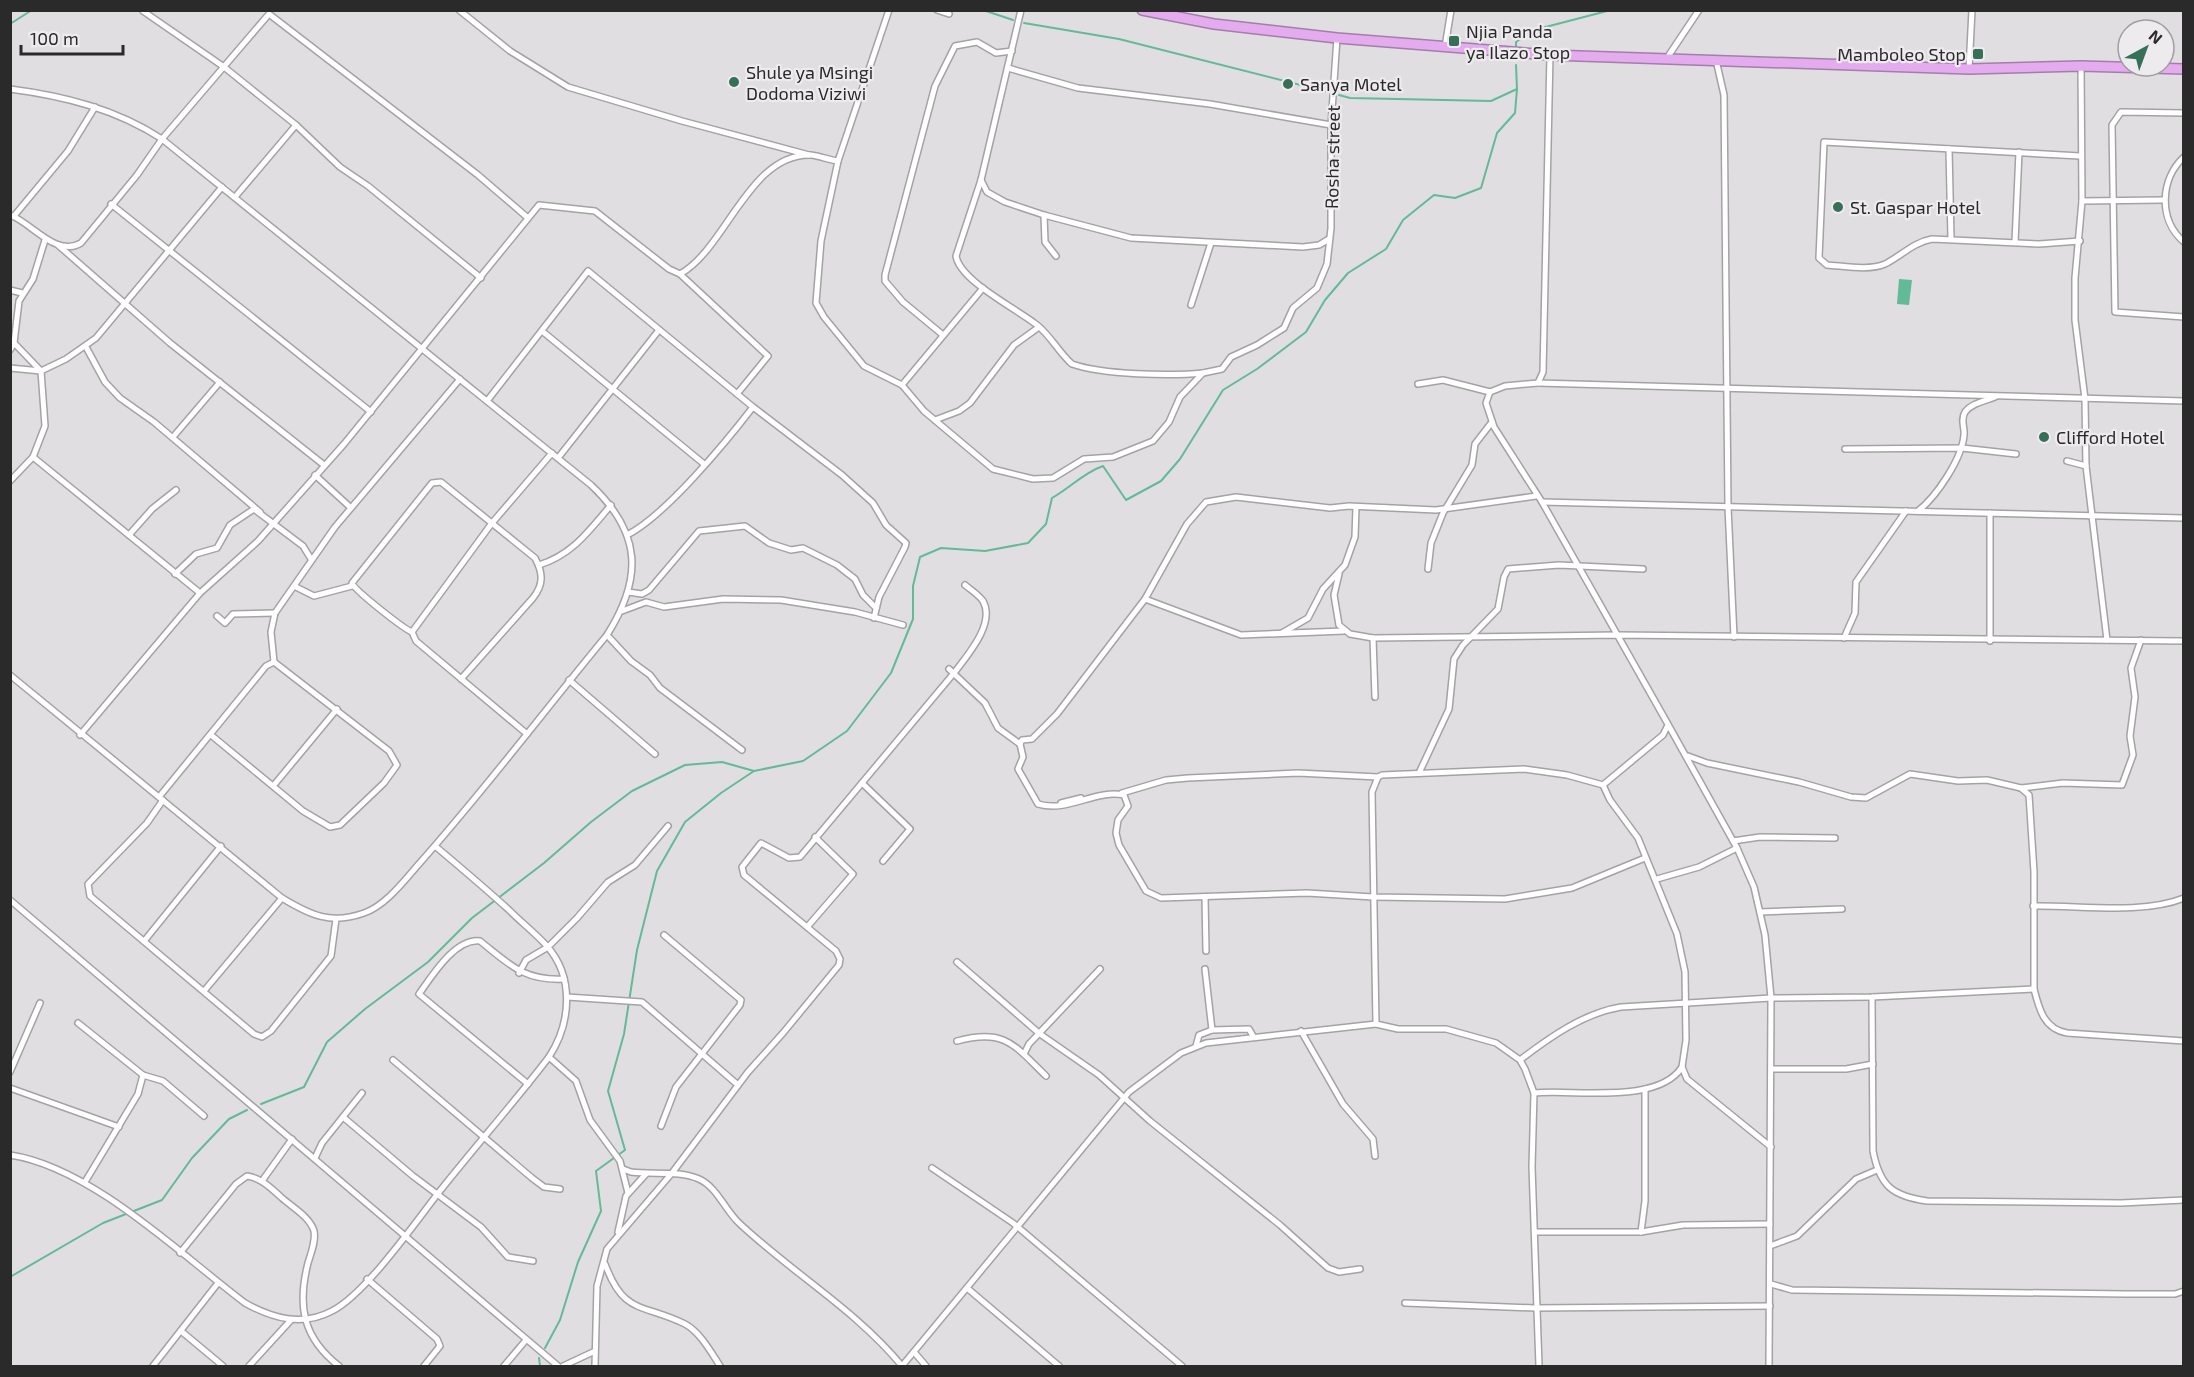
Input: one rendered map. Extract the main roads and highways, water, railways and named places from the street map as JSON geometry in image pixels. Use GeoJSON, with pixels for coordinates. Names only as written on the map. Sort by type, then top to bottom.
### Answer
{"type":"FeatureCollection","features":[{"type":"Feature","properties":{"kind":"highway"},"geometry":{"type":"LineString","coordinates":[[1142,10],[1214,24],[1337,38],[1550,55],[1969,69],[2081,66],[2184,69]]}},
{"type":"Feature","properties":{"kind":"waterway"},"geometry":{"type":"LineString","coordinates":[[10,24],[32,10]]}},
{"type":"Feature","properties":{"kind":"waterway"},"geometry":{"type":"LineString","coordinates":[[983,10],[1013,20]]}},
{"type":"Feature","properties":{"kind":"waterway"},"geometry":{"type":"LineString","coordinates":[[1516,47],[1516,42],[1534,30],[1611,10]]}},
{"type":"Feature","properties":{"kind":"waterway"},"geometry":{"type":"LineString","coordinates":[[1024,23],[1119,39],[1328,92]]}},
{"type":"Feature","properties":{"kind":"waterway"},"geometry":{"type":"LineString","coordinates":[[1339,95],[1350,98],[1491,101],[1517,89],[1516,65]]}},
{"type":"Feature","properties":{"kind":"waterway"},"geometry":{"type":"LineString","coordinates":[[545,1348],[560,1320],[578,1262],[601,1211],[596,1171],[625,1150],[608,1091],[624,1034],[637,950],[657,871],[685,822],[721,793],[754,771],[803,761],[847,731],[891,673],[913,619],[913,586],[920,557],[941,548],[985,551],[1028,543],[1046,524],[1052,498],[1103,466],[1126,500],[1161,481],[1180,459],[1223,390],[1257,369],[1306,332],[1325,300],[1348,273],[1386,249],[1403,220],[1434,195],[1455,198],[1481,188],[1497,133],[1515,113],[1517,89]]}},
{"type":"Feature","properties":{"kind":"waterway"},"geometry":{"type":"LineString","coordinates":[[261,1104],[304,1087],[327,1042],[365,1009],[428,962],[472,918],[632,791],[685,765],[722,762],[754,771]]}},
{"type":"Feature","properties":{"kind":"waterway"},"geometry":{"type":"LineString","coordinates":[[10,1277],[103,1223],[162,1200],[192,1158],[229,1119],[247,1110]]}},
{"type":"Feature","properties":{"kind":"waterway"},"geometry":{"type":"LineString","coordinates":[[539,1358],[540,1366]]}},
{"type":"Feature","properties":{"kind":"place","name":"Njia Panda ya Ilazo Stop"},"geometry":{"type":"Point","coordinates":[1454,41]}},
{"type":"Feature","properties":{"kind":"place","name":"Mamboleo Stop"},"geometry":{"type":"Point","coordinates":[1978,54]}},
{"type":"Feature","properties":{"kind":"place","name":"Shule ya Msingi Dodoma Viziwi"},"geometry":{"type":"Point","coordinates":[734,82]}},
{"type":"Feature","properties":{"kind":"place","name":"Sanya Motel"},"geometry":{"type":"Point","coordinates":[1288,84]}},
{"type":"Feature","properties":{"kind":"place","name":"St. Gaspar Hotel"},"geometry":{"type":"Point","coordinates":[1838,207]}},
{"type":"Feature","properties":{"kind":"place","name":"Clifford Hotel"},"geometry":{"type":"Point","coordinates":[2044,437]}}]}
